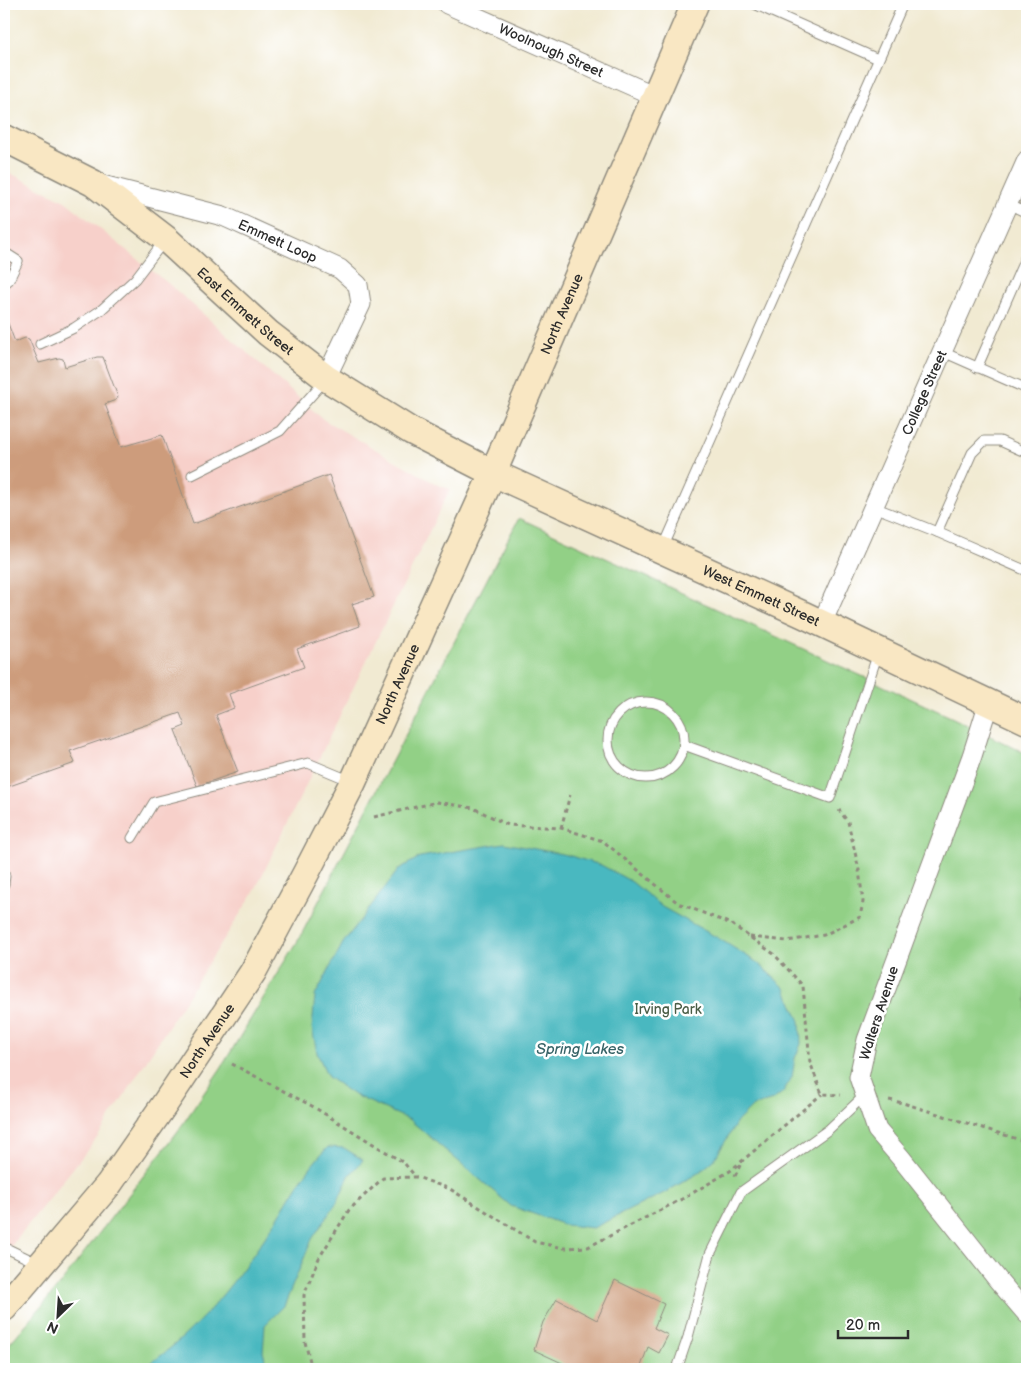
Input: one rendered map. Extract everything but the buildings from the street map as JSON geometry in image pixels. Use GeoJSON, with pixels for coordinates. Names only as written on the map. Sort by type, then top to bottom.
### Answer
{"type":"FeatureCollection","features":[{"type":"Feature","properties":{"kind":"street","name":"Woolnough Street"},"geometry":{"type":"LineString","coordinates":[[447,4],[654,96]]}},
{"type":"Feature","properties":{"kind":"street","name":"North Avenue"},"geometry":{"type":"LineString","coordinates":[[4,1308],[42,1265],[114,1176],[164,1105],[253,972],[306,873],[353,782],[493,473],[695,4]]}},
{"type":"Feature","properties":{"kind":"street","name":"East Emmett Street"},"geometry":{"type":"LineString","coordinates":[[4,138],[93,183],[166,239],[268,333],[326,378],[411,431],[493,473]]}},
{"type":"Feature","properties":{"kind":"street","name":"College Street"},"geometry":{"type":"LineString","coordinates":[[822,623],[1027,160]]}},
{"type":"Feature","properties":{"kind":"street","name":"Emmett Loop"},"geometry":{"type":"LineString","coordinates":[[93,183],[222,216],[340,269],[358,285],[361,304],[326,378]]}},
{"type":"Feature","properties":{"kind":"street","name":"West Emmett Street"},"geometry":{"type":"LineString","coordinates":[[493,473],[822,623],[1027,721]]}},
{"type":"Feature","properties":{"kind":"street","name":"Walters Avenue"},"geometry":{"type":"LineString","coordinates":[[989,702],[972,756],[867,1040],[859,1077],[877,1130],[1027,1314]]}},
{"type":"Feature","properties":{"kind":"lane"},"geometry":{"type":"LineString","coordinates":[[754,4],[878,59]]}},
{"type":"Feature","properties":{"kind":"lane"},"geometry":{"type":"LineString","coordinates":[[662,550],[902,4]]}},
{"type":"Feature","properties":{"kind":"lane"},"geometry":{"type":"LineString","coordinates":[[1008,204],[1027,213]]}},
{"type":"Feature","properties":{"kind":"lane"},"geometry":{"type":"LineString","coordinates":[[40,344],[74,328],[101,310],[135,279],[166,239]]}},
{"type":"Feature","properties":{"kind":"lane"},"geometry":{"type":"LineString","coordinates":[[4,252],[18,261],[10,280],[4,284]]}},
{"type":"Feature","properties":{"kind":"lane"},"geometry":{"type":"LineString","coordinates":[[977,368],[1027,254]]}},
{"type":"Feature","properties":{"kind":"lane"},"geometry":{"type":"LineString","coordinates":[[943,352],[1027,389]]}},
{"type":"Feature","properties":{"kind":"lane"},"geometry":{"type":"LineString","coordinates":[[192,475],[280,431],[326,378]]}},
{"type":"Feature","properties":{"kind":"lane"},"geometry":{"type":"LineString","coordinates":[[938,532],[972,453],[984,441],[1000,442],[1027,453]]}},
{"type":"Feature","properties":{"kind":"lane"},"geometry":{"type":"LineString","coordinates":[[874,506],[1027,571]]}},
{"type":"Feature","properties":{"kind":"lane"},"geometry":{"type":"LineString","coordinates":[[684,746],[830,798],[879,650]]}},
{"type":"Feature","properties":{"kind":"lane"},"geometry":{"type":"LineString","coordinates":[[639,702],[652,702],[664,706],[680,722],[684,734],[684,746],[680,757],[664,774],[638,777],[626,772],[616,763],[610,752],[608,739],[610,726],[617,715],[627,706],[639,702]]}},
{"type":"Feature","properties":{"kind":"lane"},"geometry":{"type":"LineString","coordinates":[[132,838],[154,802],[298,765],[308,763],[353,782]]}},
{"type":"Feature","properties":{"kind":"lane"},"geometry":{"type":"LineString","coordinates":[[4,872],[4,884]]}},
{"type":"Feature","properties":{"kind":"lane"},"geometry":{"type":"LineString","coordinates":[[677,1369],[688,1337],[710,1254],[741,1192],[828,1130],[865,1095]]}},
{"type":"Feature","properties":{"kind":"lane"},"geometry":{"type":"LineString","coordinates":[[4,1247],[42,1265]]}},
{"type":"Feature","properties":{"kind":"path"},"geometry":{"type":"LineString","coordinates":[[561,828],[570,795]]}},
{"type":"Feature","properties":{"kind":"path"},"geometry":{"type":"LineString","coordinates":[[750,937],[787,941],[824,936],[860,917],[863,902],[859,870],[848,822],[830,798]]}},
{"type":"Feature","properties":{"kind":"path"},"geometry":{"type":"LineString","coordinates":[[374,817],[436,802],[473,808],[508,825],[561,828],[603,841],[678,904],[731,924],[774,954],[803,986],[810,1062],[822,1094]]}},
{"type":"Feature","properties":{"kind":"path"},"geometry":{"type":"LineString","coordinates":[[232,1064],[312,1106],[404,1163],[417,1177]]}},
{"type":"Feature","properties":{"kind":"path"},"geometry":{"type":"LineString","coordinates":[[312,1369],[305,1342],[304,1295],[319,1258],[349,1210],[383,1178],[417,1177],[450,1189],[535,1242],[564,1248],[588,1247],[684,1198],[730,1170],[822,1094],[865,1095],[903,1103],[1027,1142]]}},
{"type":"Feature","properties":{"kind":"shaded area"},"geometry":{"type":"Polygon","coordinates":[[[4,170],[65,201],[170,285],[324,420],[438,485],[450,489],[254,892],[97,1138],[4,1255],[4,170]]]}},
{"type":"Feature","properties":{"kind":"green space","name":"Irving Park"},"geometry":{"type":"Polygon","coordinates":[[[519,518],[1027,754],[1027,1369],[4,1369],[4,1350],[53,1293],[178,1131],[221,1068],[299,939],[519,518]]]}},
{"type":"Feature","properties":{"kind":"water","name":"Spring Lakes"},"geometry":{"type":"Polygon","coordinates":[[[504,843],[567,855],[601,865],[632,882],[662,907],[758,963],[785,988],[800,1021],[801,1044],[795,1058],[792,1077],[783,1092],[773,1100],[753,1106],[737,1122],[714,1160],[700,1172],[666,1192],[593,1228],[565,1225],[511,1206],[410,1120],[354,1095],[328,1077],[317,1053],[312,1028],[315,996],[343,943],[399,869],[420,857],[504,843]]]}},
{"type":"Feature","properties":{"kind":"water"},"geometry":{"type":"Polygon","coordinates":[[[328,1147],[344,1148],[363,1160],[349,1176],[337,1202],[312,1239],[284,1306],[265,1325],[263,1352],[268,1369],[142,1369],[163,1354],[200,1321],[232,1283],[262,1242],[306,1173],[328,1147]]]}}]}
